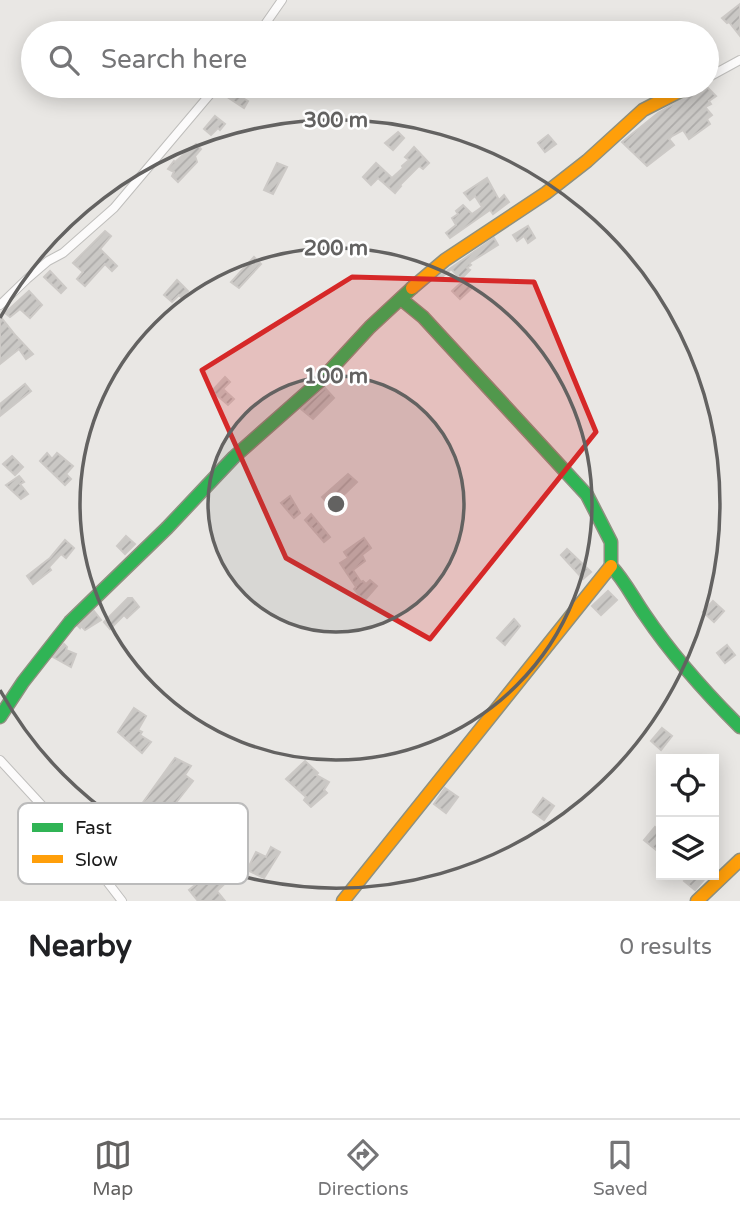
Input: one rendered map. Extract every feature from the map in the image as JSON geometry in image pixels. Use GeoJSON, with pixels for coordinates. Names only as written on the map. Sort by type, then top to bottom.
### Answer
{"type":"FeatureCollection","features":[{"type":"Feature","properties":{"kind":"street"},"geometry":{"type":"LineString","coordinates":[[267,21],[282,0]]}},
{"type":"Feature","properties":{"kind":"street"},"geometry":{"type":"LineString","coordinates":[[719,71],[740,60]]}},
{"type":"Feature","properties":{"kind":"street"},"geometry":{"type":"LineString","coordinates":[[0,304],[114,208],[207,98]]}},
{"type":"Feature","properties":{"kind":"street"},"geometry":{"type":"LineString","coordinates":[[0,717],[23,682],[71,622],[167,528],[234,457],[321,380],[370,327],[445,260],[546,193],[643,110],[666,98]]}},
{"type":"Feature","properties":{"kind":"street"},"geometry":{"type":"LineString","coordinates":[[344,901],[376,856],[611,566],[611,542],[587,495],[423,317],[401,299]]}},
{"type":"Feature","properties":{"kind":"street"},"geometry":{"type":"LineString","coordinates":[[611,566],[625,581],[645,615],[709,696],[740,727]]}},
{"type":"Feature","properties":{"kind":"street"},"geometry":{"type":"LineString","coordinates":[[0,760],[40,803]]}},
{"type":"Feature","properties":{"kind":"street"},"geometry":{"type":"LineString","coordinates":[[697,901],[740,860]]}},
{"type":"Feature","properties":{"kind":"street"},"geometry":{"type":"LineString","coordinates":[[109,884],[122,901]]}},
{"type":"Feature","properties":{"kind":"highlighted area"},"geometry":{"type":"Polygon","coordinates":[[[352,277],[534,282],[596,432],[430,639],[286,558],[202,370],[352,277]]]}},
{"type":"Feature","properties":{"kind":"building"},"geometry":{"type":"Polygon","coordinates":[[[740,4],[740,36],[729,22],[722,18],[740,4]]]}},
{"type":"Feature","properties":{"kind":"building"},"geometry":{"type":"Polygon","coordinates":[[[229,98],[243,98],[248,101],[244,108],[229,98]]]}},
{"type":"Feature","properties":{"kind":"building"},"geometry":{"type":"Polygon","coordinates":[[[684,98],[713,98],[709,101],[711,104],[705,107],[712,115],[707,119],[710,124],[689,139],[683,130],[672,136],[669,139],[674,145],[647,166],[622,142],[658,113],[684,98]]]}},
{"type":"Feature","properties":{"kind":"building"},"geometry":{"type":"Polygon","coordinates":[[[215,116],[225,124],[211,135],[204,129],[215,116]]]}},
{"type":"Feature","properties":{"kind":"building"},"geometry":{"type":"Polygon","coordinates":[[[398,132],[404,138],[393,150],[385,143],[398,132]]]}},
{"type":"Feature","properties":{"kind":"building"},"geometry":{"type":"Polygon","coordinates":[[[548,135],[556,144],[545,152],[538,143],[548,135]]]}},
{"type":"Feature","properties":{"kind":"building"},"geometry":{"type":"Polygon","coordinates":[[[196,144],[201,149],[195,156],[197,162],[178,182],[172,176],[174,172],[168,169],[196,144]]]}},
{"type":"Feature","properties":{"kind":"building"},"geometry":{"type":"Polygon","coordinates":[[[414,147],[429,163],[423,169],[419,166],[395,193],[378,178],[371,185],[363,177],[376,163],[392,178],[409,160],[405,157],[414,147]]]}},
{"type":"Feature","properties":{"kind":"building"},"geometry":{"type":"Polygon","coordinates":[[[277,163],[287,167],[273,194],[264,190],[277,163]]]}},
{"type":"Feature","properties":{"kind":"building"},"geometry":{"type":"Polygon","coordinates":[[[487,178],[499,200],[504,195],[509,202],[493,214],[490,210],[450,238],[446,233],[456,225],[452,218],[458,214],[456,211],[463,205],[472,214],[482,207],[475,196],[470,200],[464,193],[487,178]]]}},
{"type":"Feature","properties":{"kind":"building"},"geometry":{"type":"Polygon","coordinates":[[[528,226],[535,238],[528,243],[524,236],[517,241],[513,235],[528,226]]]}},
{"type":"Feature","properties":{"kind":"building"},"geometry":{"type":"Polygon","coordinates":[[[105,231],[111,236],[100,249],[117,266],[112,271],[105,264],[85,286],[77,279],[83,272],[73,263],[105,231]]]}},
{"type":"Feature","properties":{"kind":"building"},"geometry":{"type":"Polygon","coordinates":[[[494,238],[498,245],[469,263],[471,265],[467,268],[470,270],[461,279],[451,269],[440,279],[438,277],[494,238]]]}},
{"type":"Feature","properties":{"kind":"building"},"geometry":{"type":"Polygon","coordinates":[[[254,257],[261,264],[239,288],[231,282],[254,257]]]}},
{"type":"Feature","properties":{"kind":"building"},"geometry":{"type":"Polygon","coordinates":[[[50,271],[66,288],[61,293],[44,277],[50,271]]]}},
{"type":"Feature","properties":{"kind":"building"},"geometry":{"type":"Polygon","coordinates":[[[177,280],[188,291],[182,298],[179,295],[172,302],[164,295],[177,280]]]}},
{"type":"Feature","properties":{"kind":"building"},"geometry":{"type":"Polygon","coordinates":[[[464,280],[472,288],[460,299],[452,291],[464,280]]]}},
{"type":"Feature","properties":{"kind":"building"},"geometry":{"type":"Polygon","coordinates":[[[29,291],[42,305],[30,318],[20,309],[10,317],[5,313],[29,291]]]}},
{"type":"Feature","properties":{"kind":"building"},"geometry":{"type":"Polygon","coordinates":[[[0,316],[33,354],[26,359],[19,349],[0,364],[0,316]]]}},
{"type":"Feature","properties":{"kind":"building"},"geometry":{"type":"Polygon","coordinates":[[[225,377],[230,382],[223,389],[234,399],[228,405],[212,391],[225,377]]]}},
{"type":"Feature","properties":{"kind":"building"},"geometry":{"type":"Polygon","coordinates":[[[25,384],[31,391],[0,416],[0,404],[25,384]]]}},
{"type":"Feature","properties":{"kind":"building"},"geometry":{"type":"Polygon","coordinates":[[[325,388],[334,398],[313,419],[301,409],[325,388]]]}},
{"type":"Feature","properties":{"kind":"building"},"geometry":{"type":"Polygon","coordinates":[[[47,453],[52,459],[57,453],[73,466],[66,474],[71,479],[65,485],[40,461],[47,453]]]}},
{"type":"Feature","properties":{"kind":"building"},"geometry":{"type":"Polygon","coordinates":[[[12,456],[23,467],[15,475],[3,464],[12,456]]]}},
{"type":"Feature","properties":{"kind":"building"},"geometry":{"type":"Polygon","coordinates":[[[348,474],[357,482],[331,507],[322,497],[348,474]]]}},
{"type":"Feature","properties":{"kind":"building"},"geometry":{"type":"Polygon","coordinates":[[[19,476],[24,482],[20,484],[28,494],[21,499],[6,485],[19,476]]]}},
{"type":"Feature","properties":{"kind":"building"},"geometry":{"type":"Polygon","coordinates":[[[290,496],[300,513],[294,518],[281,503],[290,496]]]}},
{"type":"Feature","properties":{"kind":"building"},"geometry":{"type":"Polygon","coordinates":[[[311,514],[330,537],[324,542],[305,520],[311,514]]]}},
{"type":"Feature","properties":{"kind":"building"},"geometry":{"type":"Polygon","coordinates":[[[126,536],[135,544],[125,554],[117,546],[126,536]]]}},
{"type":"Feature","properties":{"kind":"building"},"geometry":{"type":"Polygon","coordinates":[[[364,538],[371,548],[362,555],[365,561],[353,570],[361,582],[366,584],[370,580],[377,586],[364,601],[340,563],[348,558],[344,552],[364,538]]]}},
{"type":"Feature","properties":{"kind":"building"},"geometry":{"type":"Polygon","coordinates":[[[65,540],[74,548],[66,558],[61,554],[49,567],[51,570],[33,584],[27,576],[50,558],[65,540]]]}},
{"type":"Feature","properties":{"kind":"building"},"geometry":{"type":"Polygon","coordinates":[[[567,549],[591,572],[583,579],[561,555],[567,549]]]}},
{"type":"Feature","properties":{"kind":"building"},"geometry":{"type":"Polygon","coordinates":[[[608,591],[617,600],[601,615],[592,606],[608,591]]]}},
{"type":"Feature","properties":{"kind":"building"},"geometry":{"type":"Polygon","coordinates":[[[128,598],[132,598],[139,607],[127,618],[124,615],[110,629],[104,622],[128,598]]]}},
{"type":"Feature","properties":{"kind":"building"},"geometry":{"type":"Polygon","coordinates":[[[713,601],[724,611],[714,622],[703,612],[713,601]]]}},
{"type":"Feature","properties":{"kind":"building"},"geometry":{"type":"Polygon","coordinates":[[[94,611],[101,620],[85,630],[81,626],[80,628],[78,626],[94,611]]]}},
{"type":"Feature","properties":{"kind":"building"},"geometry":{"type":"Polygon","coordinates":[[[514,619],[520,626],[505,645],[497,638],[514,619]]]}},
{"type":"Feature","properties":{"kind":"building"},"geometry":{"type":"Polygon","coordinates":[[[64,644],[66,650],[76,654],[71,667],[53,657],[64,644]]]}},
{"type":"Feature","properties":{"kind":"building"},"geometry":{"type":"Polygon","coordinates":[[[727,645],[735,655],[725,663],[717,653],[727,645]]]}},
{"type":"Feature","properties":{"kind":"building"},"geometry":{"type":"Polygon","coordinates":[[[134,708],[146,716],[138,730],[142,732],[140,735],[151,742],[142,753],[118,732],[134,708]]]}},
{"type":"Feature","properties":{"kind":"building"},"geometry":{"type":"Polygon","coordinates":[[[662,728],[672,736],[661,750],[651,741],[662,728]]]}},
{"type":"Feature","properties":{"kind":"building"},"geometry":{"type":"Polygon","coordinates":[[[175,758],[191,766],[185,775],[193,781],[176,803],[143,803],[175,758]]]}},
{"type":"Feature","properties":{"kind":"building"},"geometry":{"type":"Polygon","coordinates":[[[305,761],[318,773],[316,775],[329,782],[324,790],[327,793],[311,807],[304,800],[306,797],[286,779],[305,761]]]}},
{"type":"Feature","properties":{"kind":"building"},"geometry":{"type":"Polygon","coordinates":[[[445,788],[458,797],[446,813],[434,804],[445,788]]]}},
{"type":"Feature","properties":{"kind":"building"},"geometry":{"type":"Polygon","coordinates":[[[543,798],[554,806],[544,820],[533,812],[543,798]]]}},
{"type":"Feature","properties":{"kind":"building"},"geometry":{"type":"Polygon","coordinates":[[[655,827],[656,828],[656,850],[644,840],[655,827]]]}},
{"type":"Feature","properties":{"kind":"building"},"geometry":{"type":"Polygon","coordinates":[[[271,847],[280,852],[264,878],[248,870],[256,852],[266,857],[271,847]]]}},
{"type":"Feature","properties":{"kind":"building"},"geometry":{"type":"Polygon","coordinates":[[[685,880],[704,880],[695,890],[685,880]]]}},
{"type":"Feature","properties":{"kind":"building"},"geometry":{"type":"Polygon","coordinates":[[[197,884],[224,884],[217,891],[225,901],[198,901],[189,890],[197,884]]]}},
{"type":"Feature","properties":{"kind":"traffic: fast"},"geometry":{"type":"LineString","coordinates":[[0,717],[23,682],[70,622],[167,528],[234,457],[321,380],[370,327],[412,288]]}},
{"type":"Feature","properties":{"kind":"traffic: fast"},"geometry":{"type":"LineString","coordinates":[[401,299],[423,317],[587,495],[611,542],[611,566],[678,659],[740,727]]}},
{"type":"Feature","properties":{"kind":"traffic: slow"},"geometry":{"type":"LineString","coordinates":[[412,288],[445,260],[546,193],[587,161],[643,110],[666,98]]}},
{"type":"Feature","properties":{"kind":"traffic: slow"},"geometry":{"type":"LineString","coordinates":[[343,901],[611,566]]}},
{"type":"Feature","properties":{"kind":"traffic: slow"},"geometry":{"type":"LineString","coordinates":[[697,901],[740,860]]}}]}
